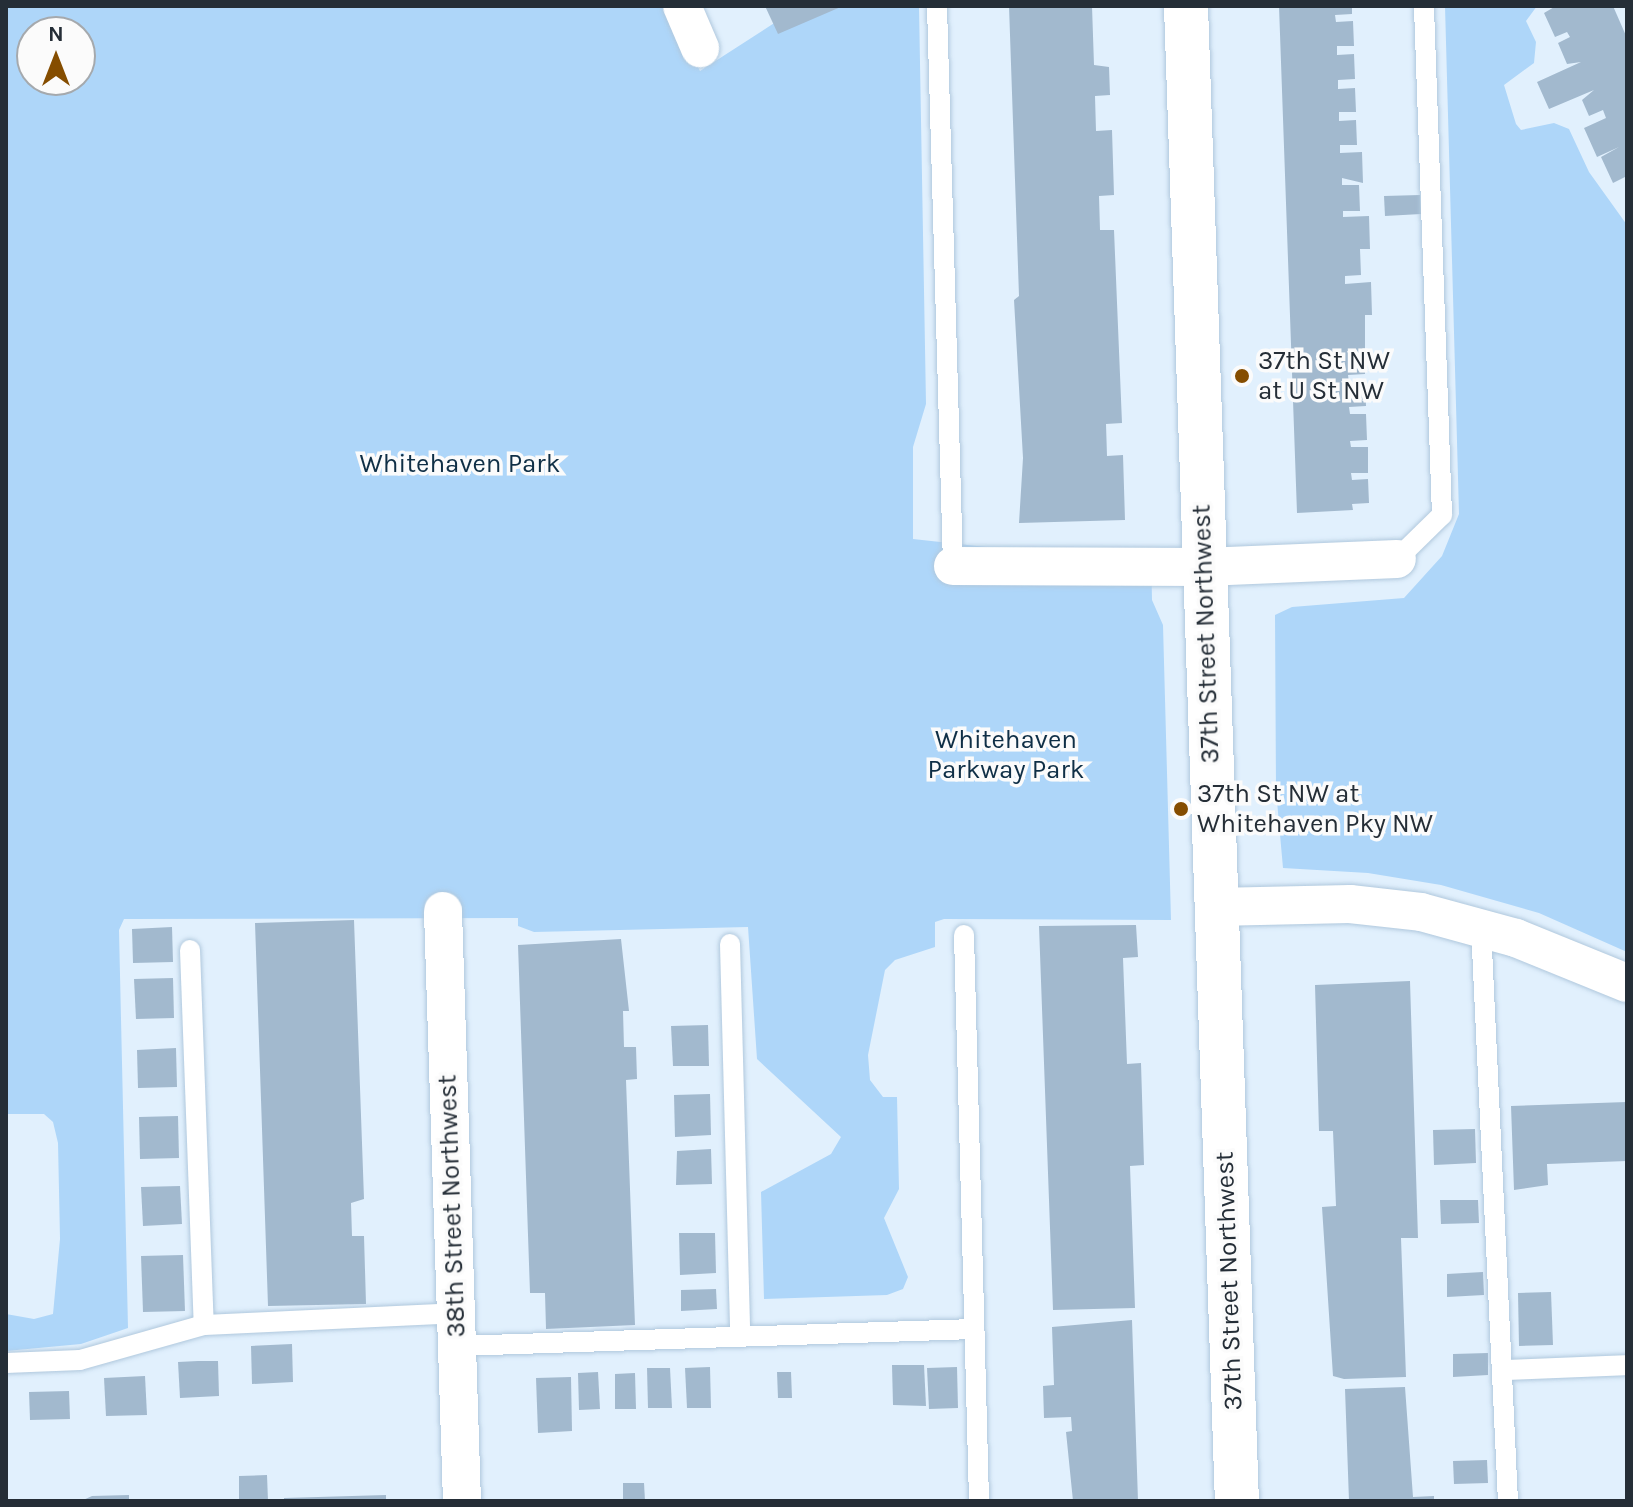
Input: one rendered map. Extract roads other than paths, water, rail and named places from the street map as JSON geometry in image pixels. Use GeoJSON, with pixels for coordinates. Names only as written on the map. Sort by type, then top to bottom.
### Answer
{"type":"FeatureCollection","features":[{"type":"Feature","properties":{"kind":"street"},"geometry":{"type":"LineString","coordinates":[[682,6],[700,48]]}},
{"type":"Feature","properties":{"kind":"street","name":"37th Street Northwest"},"geometry":{"type":"LineString","coordinates":[[1186,6],[1237,1501]]}},
{"type":"Feature","properties":{"kind":"street"},"geometry":{"type":"LineString","coordinates":[[953,566],[1204,567],[1397,559]]}},
{"type":"Feature","properties":{"kind":"street"},"geometry":{"type":"LineString","coordinates":[[1215,907],[1384,906],[1481,927],[1627,983]]}},
{"type":"Feature","properties":{"kind":"street","name":"38th Street Northwest"},"geometry":{"type":"LineString","coordinates":[[443,911],[462,1501]]}},
{"type":"Feature","properties":{"kind":"lane"},"geometry":{"type":"LineString","coordinates":[[937,6],[953,566]]}},
{"type":"Feature","properties":{"kind":"lane"},"geometry":{"type":"LineString","coordinates":[[1397,559],[1442,515],[1424,6]]}},
{"type":"Feature","properties":{"kind":"lane"},"geometry":{"type":"LineString","coordinates":[[1481,927],[1508,1501]]}},
{"type":"Feature","properties":{"kind":"lane"},"geometry":{"type":"LineString","coordinates":[[964,935],[979,1501]]}},
{"type":"Feature","properties":{"kind":"lane"},"geometry":{"type":"LineString","coordinates":[[730,944],[740,1337]]}},
{"type":"Feature","properties":{"kind":"lane"},"geometry":{"type":"LineString","coordinates":[[190,950],[204,1325]]}},
{"type":"Feature","properties":{"kind":"lane"},"geometry":{"type":"LineString","coordinates":[[6,1363],[80,1360],[204,1325],[740,1337],[974,1329]]}},
{"type":"Feature","properties":{"kind":"lane"},"geometry":{"type":"LineString","coordinates":[[1504,1370],[1627,1365]]}},
{"type":"Feature","properties":{"kind":"place","name":"37th St NW at U St NW"},"geometry":{"type":"Point","coordinates":[1242,376]}},
{"type":"Feature","properties":{"kind":"place","name":"37th St NW at Whitehaven Pky NW"},"geometry":{"type":"Point","coordinates":[1181,809]}},
{"type":"Feature","properties":{"kind":"park label","name":"Whitehaven Park"},"geometry":{"type":"Point","coordinates":[460,464]}},
{"type":"Feature","properties":{"kind":"park label","name":"Whitehaven Parkway Park"},"geometry":{"type":"Point","coordinates":[1006,755]}}]}
